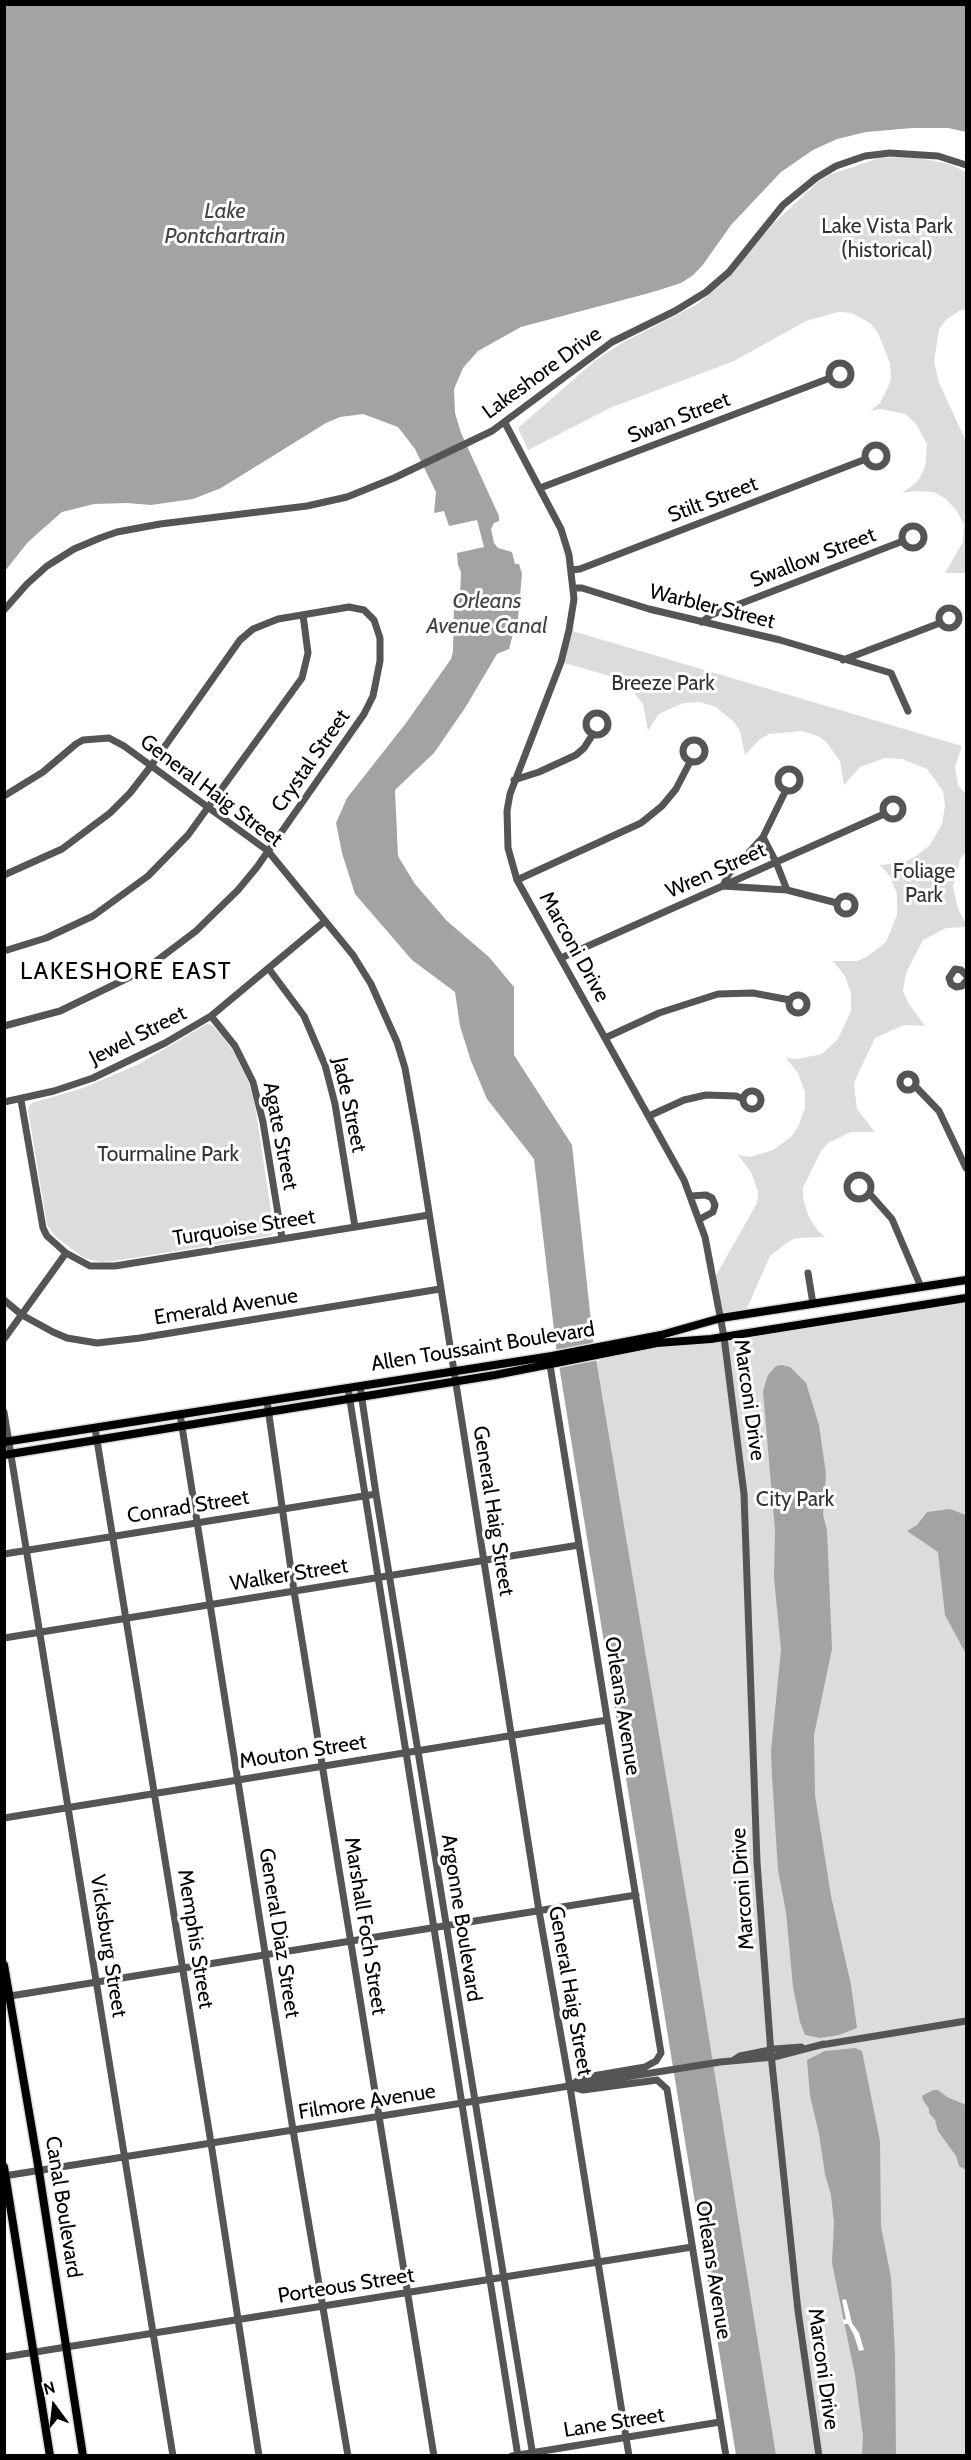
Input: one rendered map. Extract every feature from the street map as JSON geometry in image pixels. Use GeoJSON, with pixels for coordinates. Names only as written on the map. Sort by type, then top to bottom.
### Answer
{"type":"FeatureCollection","features":[{"type":"Feature","properties":{"kind":"main road","name":"Allen Toussaint Boulevard"},"geometry":{"type":"LineString","coordinates":[[8,1454],[516,1372],[721,1318],[966,1280]]}},
{"type":"Feature","properties":{"kind":"main road","name":"Allen Toussaint Boulevard"},"geometry":{"type":"LineString","coordinates":[[601,1350],[724,1337],[966,1298]]}},
{"type":"Feature","properties":{"kind":"main road"},"geometry":{"type":"LineString","coordinates":[[774,1311],[778,1328]]}},
{"type":"Feature","properties":{"kind":"main road","name":"Allen Toussaint Boulevard"},"geometry":{"type":"LineString","coordinates":[[7,1442],[514,1361],[552,1361]]}},
{"type":"Feature","properties":{"kind":"main road"},"geometry":{"type":"LineString","coordinates":[[514,1361],[516,1372]]}},
{"type":"Feature","properties":{"kind":"main road"},"geometry":{"type":"LineString","coordinates":[[54,1434],[56,1446]]}},
{"type":"Feature","properties":{"kind":"main road","name":"Canal Boulevard"},"geometry":{"type":"LineString","coordinates":[[4,1965],[7,1997],[39,2170],[83,2456]]}},
{"type":"Feature","properties":{"kind":"main road"},"geometry":{"type":"LineString","coordinates":[[5,2173],[50,2456]]}},
{"type":"Feature","properties":{"kind":"street","name":"Lakeshore Drive"},"geometry":{"type":"LineString","coordinates":[[4,610],[47,566],[74,549],[100,538],[117,532],[159,524],[308,506],[347,497],[418,466],[505,423],[612,342],[675,311],[706,292],[729,272],[783,205],[822,174],[853,160],[890,153],[938,156],[966,165]]}},
{"type":"Feature","properties":{"kind":"street","name":"Swan Street"},"geometry":{"type":"LineString","coordinates":[[540,488],[830,378]]}},
{"type":"Feature","properties":{"kind":"street","name":"Marconi Drive"},"geometry":{"type":"LineString","coordinates":[[505,423],[561,529],[574,588],[569,630],[561,662],[514,780],[507,811],[506,835],[517,880],[671,1155],[691,1196],[700,1219],[724,1337],[744,1494],[757,1862],[771,2053],[798,2304],[819,2456]]}},
{"type":"Feature","properties":{"kind":"street","name":"Stilt Street"},"geometry":{"type":"LineString","coordinates":[[571,570],[580,569],[866,459]]}},
{"type":"Feature","properties":{"kind":"street","name":"Swallow Street"},"geometry":{"type":"LineString","coordinates":[[702,622],[711,615],[903,541]]}},
{"type":"Feature","properties":{"kind":"street","name":"Warbler Street"},"geometry":{"type":"LineString","coordinates":[[574,588],[582,588],[649,609],[780,640],[891,674],[908,711]]}},
{"type":"Feature","properties":{"kind":"street","name":"Crystal Street"},"geometry":{"type":"LineString","coordinates":[[4,875],[42,860],[81,837],[123,800],[151,766],[240,640],[253,629],[268,622],[349,607],[364,610],[371,615],[377,625],[380,638],[378,678],[364,714],[351,736],[250,876],[219,910],[155,962],[83,1001],[4,1026]]}},
{"type":"Feature","properties":{"kind":"street"},"geometry":{"type":"LineString","coordinates":[[4,951],[55,934],[93,916],[148,876],[168,858],[210,807],[302,678],[308,653],[303,615]]}},
{"type":"Feature","properties":{"kind":"street"},"geometry":{"type":"LineString","coordinates":[[843,660],[940,622]]}},
{"type":"Feature","properties":{"kind":"street"},"geometry":{"type":"LineString","coordinates":[[514,780],[539,772],[576,755],[584,748],[593,734]]}},
{"type":"Feature","properties":{"kind":"street","name":"General Haig Street"},"geometry":{"type":"LineString","coordinates":[[4,796],[44,772],[84,740],[109,738],[124,746],[268,851],[353,955],[371,984],[397,1042],[410,1094],[628,2456]]}},
{"type":"Feature","properties":{"kind":"street"},"geometry":{"type":"LineString","coordinates":[[517,880],[641,823],[662,806],[676,789],[690,762]]}},
{"type":"Feature","properties":{"kind":"street"},"geometry":{"type":"LineString","coordinates":[[786,790],[763,837],[728,875],[723,886],[787,890],[837,903]]}},
{"type":"Feature","properties":{"kind":"street","name":"Wren Street"},"geometry":{"type":"LineString","coordinates":[[561,958],[884,814]]}},
{"type":"Feature","properties":{"kind":"street"},"geometry":{"type":"LineString","coordinates":[[763,837],[787,890]]}},
{"type":"Feature","properties":{"kind":"street","name":"Jewel Street"},"geometry":{"type":"LineString","coordinates":[[4,1102],[54,1091],[117,1068],[165,1043],[211,1016],[325,921]]}},
{"type":"Feature","properties":{"kind":"street","name":"Jade Street"},"geometry":{"type":"LineString","coordinates":[[269,969],[304,1016],[325,1065],[336,1104],[355,1227]]}},
{"type":"Feature","properties":{"kind":"street"},"geometry":{"type":"LineString","coordinates":[[966,975],[961,970],[955,969],[949,978],[951,984],[956,987],[966,982]]}},
{"type":"Feature","properties":{"kind":"street"},"geometry":{"type":"LineString","coordinates":[[605,1038],[659,1013],[718,994],[753,993],[790,1000]]}},
{"type":"Feature","properties":{"kind":"street","name":"Agate Street"},"geometry":{"type":"LineString","coordinates":[[211,1016],[235,1046],[253,1082],[263,1122],[282,1238]]}},
{"type":"Feature","properties":{"kind":"street"},"geometry":{"type":"LineString","coordinates":[[915,1086],[939,1111],[966,1168]]}},
{"type":"Feature","properties":{"kind":"street"},"geometry":{"type":"LineString","coordinates":[[649,1116],[684,1100],[706,1095],[736,1096],[743,1099]]}},
{"type":"Feature","properties":{"kind":"street","name":"Turquoise Street"},"geometry":{"type":"LineString","coordinates":[[21,1100],[43,1228],[47,1236],[66,1253],[90,1266],[100,1267],[429,1215]]}},
{"type":"Feature","properties":{"kind":"street"},"geometry":{"type":"LineString","coordinates":[[869,1193],[891,1219],[921,1287]]}},
{"type":"Feature","properties":{"kind":"street"},"geometry":{"type":"LineString","coordinates":[[691,1196],[706,1195],[712,1198],[715,1205],[713,1212],[700,1219]]}},
{"type":"Feature","properties":{"kind":"street"},"geometry":{"type":"LineString","coordinates":[[4,1340],[66,1253]]}},
{"type":"Feature","properties":{"kind":"street"},"geometry":{"type":"LineString","coordinates":[[808,1273],[813,1304]]}},
{"type":"Feature","properties":{"kind":"street","name":"Emerald Avenue"},"geometry":{"type":"LineString","coordinates":[[4,1300],[22,1315],[67,1338],[97,1343],[441,1289]]}},
{"type":"Feature","properties":{"kind":"street","name":"Orleans Avenue"},"geometry":{"type":"LineString","coordinates":[[552,1361],[579,1545],[661,2053],[656,2061],[645,2067],[581,2078],[570,2087]]}},
{"type":"Feature","properties":{"kind":"street","name":"Argonne Boulevard"},"geometry":{"type":"LineString","coordinates":[[360,1386],[474,2102],[533,2454]]}},
{"type":"Feature","properties":{"kind":"street","name":"Argonne Boulevard"},"geometry":{"type":"LineString","coordinates":[[348,1388],[516,2455]]}},
{"type":"Feature","properties":{"kind":"street","name":"Marshall Foch Street"},"geometry":{"type":"LineString","coordinates":[[267,1401],[281,1509],[434,2456]]}},
{"type":"Feature","properties":{"kind":"street","name":"Vicksburg Street"},"geometry":{"type":"LineString","coordinates":[[4,1412],[8,1454],[28,1550],[172,2456]]}},
{"type":"Feature","properties":{"kind":"street","name":"General Diaz Street"},"geometry":{"type":"LineString","coordinates":[[180,1414],[348,2456]]}},
{"type":"Feature","properties":{"kind":"street","name":"Memphis Street"},"geometry":{"type":"LineString","coordinates":[[95,1428],[211,2143],[259,2456]]}},
{"type":"Feature","properties":{"kind":"street","name":"Conrad Street"},"geometry":{"type":"LineString","coordinates":[[4,1554],[376,1494]]}},
{"type":"Feature","properties":{"kind":"street","name":"Walker Street"},"geometry":{"type":"LineString","coordinates":[[4,1638],[579,1545]]}},
{"type":"Feature","properties":{"kind":"street","name":"Mouton Street"},"geometry":{"type":"LineString","coordinates":[[4,1818],[608,1720]]}},
{"type":"Feature","properties":{"kind":"street"},"geometry":{"type":"LineString","coordinates":[[7,1997],[636,1895]]}},
{"type":"Feature","properties":{"kind":"street","name":"Filmore Avenue"},"geometry":{"type":"LineString","coordinates":[[5,2173],[39,2170],[570,2087],[966,2021]]}},
{"type":"Feature","properties":{"kind":"street","name":"Orleans Avenue"},"geometry":{"type":"LineString","coordinates":[[570,2087],[583,2090],[657,2080],[667,2089],[726,2456]]}},
{"type":"Feature","properties":{"kind":"street","name":"Porteous Street"},"geometry":{"type":"LineString","coordinates":[[4,2357],[692,2247]]}},
{"type":"Feature","properties":{"kind":"street","name":"Lane Street"},"geometry":{"type":"LineString","coordinates":[[516,2455],[720,2422]]}},
{"type":"Feature","properties":{"kind":"green space","name":"Lake Vista Park (historical)"},"geometry":{"type":"Polygon","coordinates":[[[901,157],[949,164],[966,172],[966,309],[946,320],[939,329],[934,362],[939,383],[966,441],[966,573],[945,573],[963,542],[964,525],[957,511],[945,498],[933,492],[902,493],[917,482],[921,475],[925,467],[927,444],[916,424],[905,414],[881,409],[870,411],[880,403],[888,387],[891,379],[890,363],[878,333],[870,323],[852,313],[838,312],[806,321],[734,361],[610,408],[528,450],[518,428],[596,360],[622,343],[696,305],[725,281],[774,223],[818,182],[829,175],[879,158],[901,157]]]}},
{"type":"Feature","properties":{"kind":"green space","name":"Foliage Park"},"geometry":{"type":"Polygon","coordinates":[[[569,630],[962,746],[955,767],[958,785],[966,794],[966,852],[960,859],[953,886],[958,909],[966,927],[946,928],[923,940],[906,973],[903,991],[909,1004],[925,1026],[904,1025],[875,1038],[857,1076],[854,1084],[857,1109],[875,1132],[851,1132],[828,1143],[821,1151],[803,1188],[803,1198],[808,1215],[818,1231],[825,1237],[796,1238],[770,1256],[744,1315],[721,1318],[714,1279],[757,1203],[758,1191],[751,1172],[738,1155],[750,1157],[773,1150],[791,1137],[799,1125],[805,1107],[805,1093],[798,1073],[786,1058],[797,1059],[822,1054],[838,1039],[851,1011],[851,993],[845,976],[833,961],[857,961],[868,956],[886,942],[897,915],[897,895],[890,876],[880,865],[903,863],[930,845],[942,824],[945,806],[943,791],[927,769],[902,759],[885,758],[860,767],[844,785],[840,761],[827,743],[820,737],[802,731],[769,734],[759,740],[745,755],[740,731],[734,722],[716,707],[700,702],[684,703],[658,715],[648,731],[643,704],[627,684],[613,677],[561,662],[569,630]]]}},
{"type":"Feature","properties":{"kind":"green space","name":"Tourmaline Park"},"geometry":{"type":"Polygon","coordinates":[[[207,1024],[212,1025],[233,1051],[254,1098],[274,1232],[270,1236],[114,1261],[101,1262],[84,1258],[56,1237],[47,1225],[29,1106],[32,1103],[83,1088],[139,1064],[207,1024]]]}},
{"type":"Feature","properties":{"kind":"green space","name":"City Park"},"geometry":{"type":"Polygon","coordinates":[[[966,1298],[966,2455],[776,2455],[597,1362],[615,1351],[966,1298]]]}},
{"type":"Feature","properties":{"kind":"water","name":"Lake Pontchartrain"},"geometry":{"type":"Polygon","coordinates":[[[5,5],[966,5],[966,132],[948,128],[912,128],[866,132],[837,139],[813,150],[781,172],[731,225],[702,266],[681,283],[521,327],[478,351],[463,368],[454,389],[455,413],[461,433],[499,516],[499,521],[494,523],[491,529],[494,543],[498,548],[512,552],[515,564],[519,564],[522,574],[517,629],[513,634],[509,649],[497,654],[465,708],[434,753],[395,790],[398,856],[415,884],[447,921],[489,957],[514,987],[514,1055],[572,1145],[593,1340],[776,2455],[736,2455],[556,1347],[534,1159],[487,1099],[471,1061],[460,1026],[455,992],[412,960],[355,894],[342,853],[336,823],[347,798],[406,723],[451,659],[454,603],[460,596],[461,572],[457,553],[484,547],[477,520],[449,526],[444,511],[434,513],[436,492],[415,449],[398,427],[363,414],[340,417],[326,423],[221,488],[193,499],[151,505],[94,504],[62,512],[28,542],[5,571],[5,5]]]}},
{"type":"Feature","properties":{"kind":"water"},"geometry":{"type":"Polygon","coordinates":[[[776,1366],[790,1367],[806,1383],[819,1425],[826,1474],[823,1515],[827,1530],[832,1649],[814,1735],[815,1795],[831,1896],[851,1985],[857,2028],[839,2035],[820,2038],[805,2035],[793,1987],[786,1912],[778,1870],[772,1776],[771,1751],[781,1650],[774,1578],[775,1531],[763,1391],[768,1375],[776,1366]]]}},
{"type":"Feature","properties":{"kind":"water"},"geometry":{"type":"Polygon","coordinates":[[[950,1509],[966,1515],[966,1654],[945,1615],[938,1552],[907,1531],[917,1525],[927,1512],[950,1509]]]}},
{"type":"Feature","properties":{"kind":"water"},"geometry":{"type":"Polygon","coordinates":[[[855,2048],[862,2051],[880,2141],[881,2227],[891,2277],[895,2354],[896,2455],[862,2455],[863,2436],[855,2375],[832,2263],[834,2222],[831,2195],[810,2096],[807,2060],[825,2051],[855,2048]]]}},
{"type":"Feature","properties":{"kind":"water"},"geometry":{"type":"Polygon","coordinates":[[[938,2090],[947,2097],[966,2105],[966,2170],[959,2166],[956,2156],[938,2131],[935,2120],[923,2100],[922,2096],[938,2090]]]}},
{"type":"Feature","properties":{"kind":"pier"},"geometry":{"type":"Polygon","coordinates":[[[846,2299],[852,2323],[859,2333],[864,2350],[859,2351],[848,2324],[844,2324],[843,2320],[846,2319],[842,2300],[846,2299]]]}},
{"type":"Feature","properties":{"kind":"district","name":"LAKESHORE EAST"},"geometry":{"type":"Point","coordinates":[126,972]}},
{"type":"Feature","properties":{"kind":"water label","name":"Orleans Avenue Canal"},"geometry":{"type":"Point","coordinates":[487,614]}},
{"type":"Feature","properties":{"kind":"park label","name":"Breeze Park"},"geometry":{"type":"Point","coordinates":[663,684]}}]}
